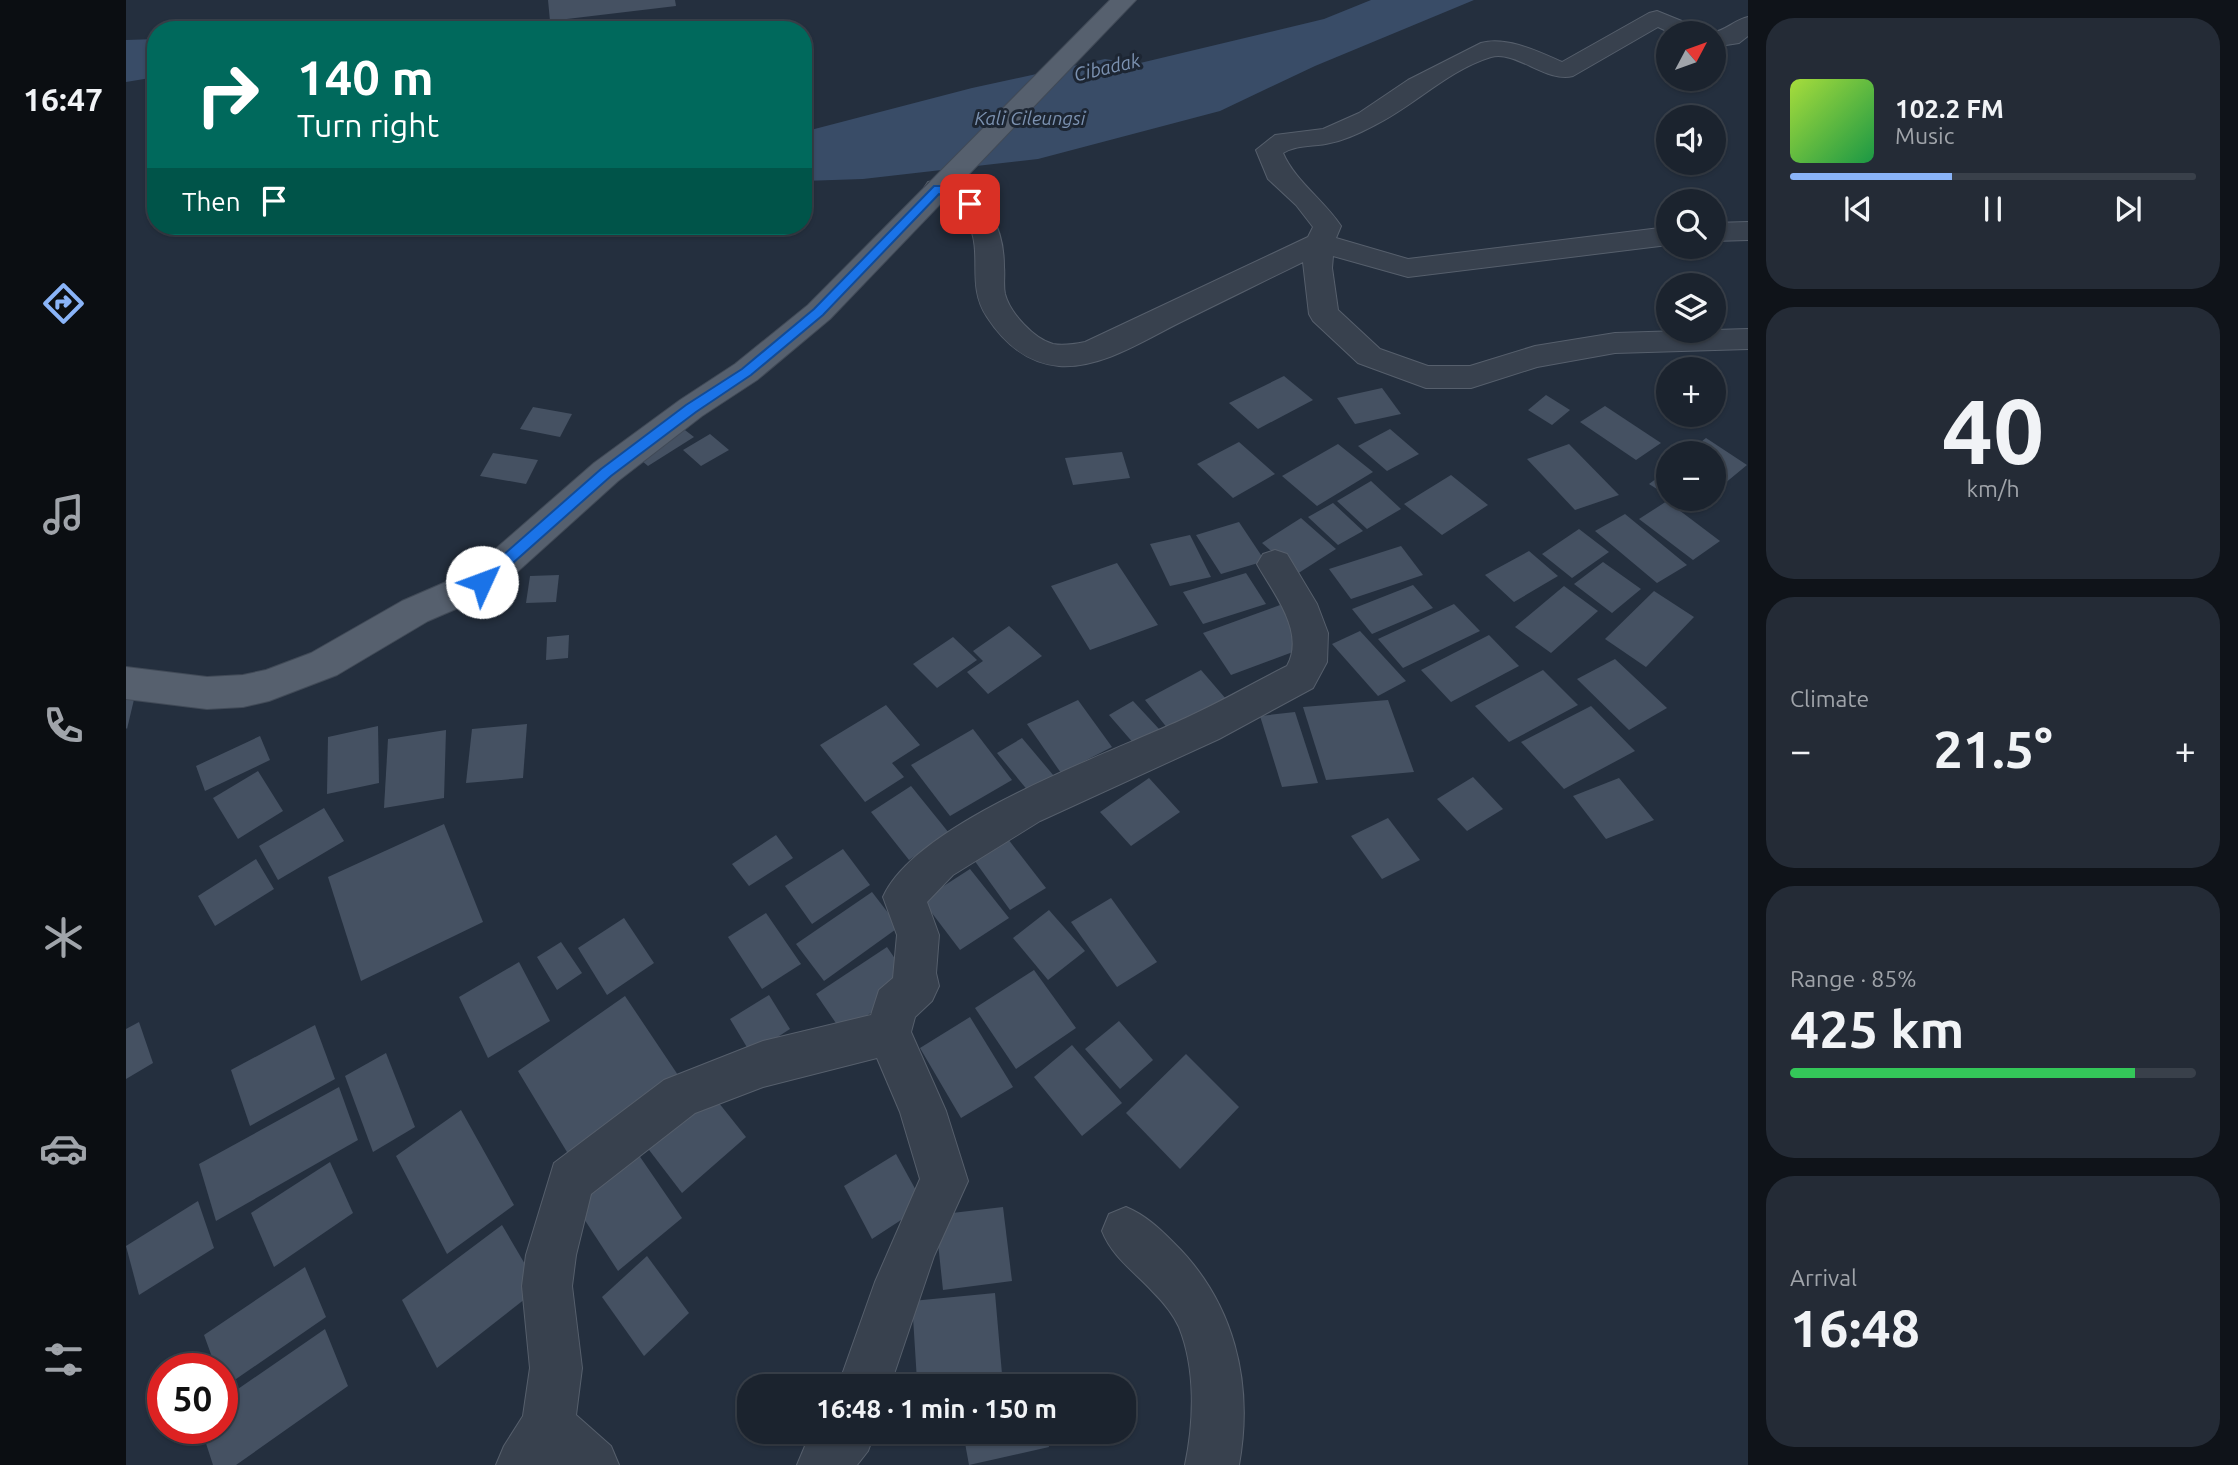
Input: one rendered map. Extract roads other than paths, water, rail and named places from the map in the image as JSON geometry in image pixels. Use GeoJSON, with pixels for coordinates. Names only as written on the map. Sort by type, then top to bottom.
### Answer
{"type":"FeatureCollection","features":[{"type":"Feature","properties":{"kind":"main road"},"geometry":{"type":"LineString","coordinates":[[126,682],[207,693],[243,691],[280,682],[334,659],[415,611],[482,582],[606,472],[691,408],[746,372],[819,312],[1066,56],[1125,0]]}},
{"type":"Feature","properties":{"kind":"street"},"geometry":{"type":"LineString","coordinates":[[1664,21],[1657,18],[1564,71],[1521,54],[1490,48],[1418,85],[1368,119],[1328,136],[1284,141],[1269,150],[1279,173],[1306,199],[1328,226],[1320,243],[1317,268],[1324,314],[1369,356],[1426,377],[1471,377],[1535,357],[1615,343],[1748,339]]}},
{"type":"Feature","properties":{"kind":"street"},"geometry":{"type":"LineString","coordinates":[[1726,38],[1748,24]]}},
{"type":"Feature","properties":{"kind":"street"},"geometry":{"type":"LineString","coordinates":[[944,182],[979,215],[989,238],[990,294],[1009,325],[1032,347],[1062,357],[1101,348],[1320,243],[1408,268],[1656,237]]}},
{"type":"Feature","properties":{"kind":"street"},"geometry":{"type":"LineString","coordinates":[[1726,232],[1748,231]]}},
{"type":"Feature","properties":{"kind":"street"},"geometry":{"type":"LineString","coordinates":[[868,1374],[923,1220],[944,1181],[923,1111],[889,1033],[895,1005],[918,986],[913,964],[918,932],[904,897],[938,862],[1026,808],[1205,727],[1300,677],[1311,654],[1312,639],[1307,619],[1275,564]]}},
{"type":"Feature","properties":{"kind":"street"},"geometry":{"type":"LineString","coordinates":[[592,1465],[536,1445],[556,1368],[547,1286],[551,1255],[570,1180],[680,1096],[763,1065],[889,1033]]}},
{"type":"Feature","properties":{"kind":"street"},"geometry":{"type":"LineString","coordinates":[[1126,1231],[1167,1270],[1193,1302],[1208,1337],[1216,1376],[1212,1465]]}},
{"type":"Feature","properties":{"kind":"street"},"geometry":{"type":"LineString","coordinates":[[824,1465],[840,1444]]}},
{"type":"Feature","properties":{"kind":"water","name":"Kali Cileungsi"},"geometry":{"type":"Polygon","coordinates":[[[1371,0],[1474,0],[1315,66],[1220,111],[1038,159],[863,179],[812,181],[812,130],[972,88],[1105,59],[1136,64],[1324,19],[1371,0]]]}},
{"type":"Feature","properties":{"kind":"water"},"geometry":{"type":"Polygon","coordinates":[[[147,39],[147,78],[126,82],[126,40],[147,39]]]}},
{"type":"Feature","properties":{"kind":"water label","name":"Cibadak"},"geometry":{"type":"Point","coordinates":[1107,67]}}]}
